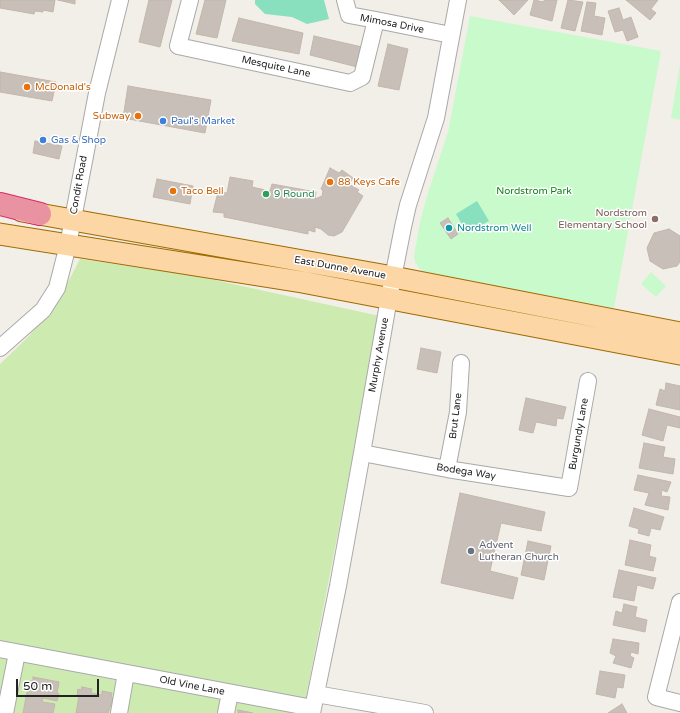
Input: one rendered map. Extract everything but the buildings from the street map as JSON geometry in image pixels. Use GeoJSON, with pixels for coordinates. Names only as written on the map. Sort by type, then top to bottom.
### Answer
{"type":"FeatureCollection","features":[{"type":"Feature","properties":{"kind":"highway"},"geometry":{"type":"LineString","coordinates":[[0,204],[40,214]]}},
{"type":"Feature","properties":{"kind":"main road","name":"East Dunne Avenue"},"geometry":{"type":"LineString","coordinates":[[0,208],[393,277],[680,333]]}},
{"type":"Feature","properties":{"kind":"main road","name":"East Dunne Avenue"},"geometry":{"type":"LineString","coordinates":[[0,234],[286,279],[680,354]]}},
{"type":"Feature","properties":{"kind":"street","name":"Condit Road"},"geometry":{"type":"LineString","coordinates":[[0,348],[43,310],[57,288],[68,245],[93,111],[120,0]]}},
{"type":"Feature","properties":{"kind":"street","name":"Mesquite Lane"},"geometry":{"type":"LineString","coordinates":[[190,0],[178,46],[350,83],[362,77],[376,20]]}},
{"type":"Feature","properties":{"kind":"street","name":"Mimosa Drive"},"geometry":{"type":"LineString","coordinates":[[345,0],[349,15],[451,35]]}},
{"type":"Feature","properties":{"kind":"street","name":"Murphy Avenue"},"geometry":{"type":"LineString","coordinates":[[313,705],[362,453],[393,277],[408,205],[436,118],[458,0]]}},
{"type":"Feature","properties":{"kind":"street","name":"Brut Lane"},"geometry":{"type":"LineString","coordinates":[[447,469],[458,412],[461,363]]}},
{"type":"Feature","properties":{"kind":"street","name":"Burgundy Lane"},"geometry":{"type":"LineString","coordinates":[[569,488],[588,381]]}},
{"type":"Feature","properties":{"kind":"street","name":"Bodega Way"},"geometry":{"type":"LineString","coordinates":[[362,453],[447,469],[569,488]]}},
{"type":"Feature","properties":{"kind":"street"},"geometry":{"type":"LineString","coordinates":[[680,602],[656,697],[680,703]]}},
{"type":"Feature","properties":{"kind":"street","name":"Old Vine Lane"},"geometry":{"type":"LineString","coordinates":[[0,649],[230,693],[313,705],[426,713]]}},
{"type":"Feature","properties":{"kind":"street"},"geometry":{"type":"LineString","coordinates":[[4,711],[17,653]]}},
{"type":"Feature","properties":{"kind":"street"},"geometry":{"type":"LineString","coordinates":[[119,713],[126,673]]}},
{"type":"Feature","properties":{"kind":"street"},"geometry":{"type":"LineString","coordinates":[[226,713],[230,693]]}},
{"type":"Feature","properties":{"kind":"green space"},"geometry":{"type":"Polygon","coordinates":[[[255,0],[324,0],[329,19],[307,24],[292,17],[265,14],[255,4],[255,0]]]}},
{"type":"Feature","properties":{"kind":"green space","name":"Nordstrom Park"},"geometry":{"type":"Polygon","coordinates":[[[470,16],[661,51],[614,308],[434,275],[426,273],[419,268],[415,262],[414,256],[420,222],[448,132],[470,16]]]}},
{"type":"Feature","properties":{"kind":"green space"},"geometry":{"type":"Polygon","coordinates":[[[680,64],[680,120],[671,118],[680,64]]]}},
{"type":"Feature","properties":{"kind":"green space"},"geometry":{"type":"Polygon","coordinates":[[[477,201],[489,221],[467,233],[456,214],[477,201]]]}},
{"type":"Feature","properties":{"kind":"green space"},"geometry":{"type":"Polygon","coordinates":[[[80,259],[196,276],[380,316],[303,713],[0,713],[0,364],[29,336],[65,288],[80,259]]]}},
{"type":"Feature","properties":{"kind":"green space"},"geometry":{"type":"Polygon","coordinates":[[[651,272],[666,286],[656,297],[641,284],[651,272]]]}},
{"type":"Feature","properties":{"kind":"place","name":"McDonald's"},"geometry":{"type":"Point","coordinates":[27,87]}},
{"type":"Feature","properties":{"kind":"place","name":"Subway"},"geometry":{"type":"Point","coordinates":[138,116]}},
{"type":"Feature","properties":{"kind":"place","name":"Paul's Market"},"geometry":{"type":"Point","coordinates":[163,121]}},
{"type":"Feature","properties":{"kind":"place","name":"Gas & Shop"},"geometry":{"type":"Point","coordinates":[43,140]}},
{"type":"Feature","properties":{"kind":"place","name":"88 Keys Cafe"},"geometry":{"type":"Point","coordinates":[330,182]}},
{"type":"Feature","properties":{"kind":"place","name":"Taco Bell"},"geometry":{"type":"Point","coordinates":[173,191]}},
{"type":"Feature","properties":{"kind":"place","name":"9 Round"},"geometry":{"type":"Point","coordinates":[266,194]}},
{"type":"Feature","properties":{"kind":"place","name":"Nordstrom Elementary School"},"geometry":{"type":"Point","coordinates":[655,219]}},
{"type":"Feature","properties":{"kind":"place","name":"Nordstrom Well"},"geometry":{"type":"Point","coordinates":[449,228]}},
{"type":"Feature","properties":{"kind":"place","name":"Advent Lutheran Church"},"geometry":{"type":"Point","coordinates":[471,551]}}]}
